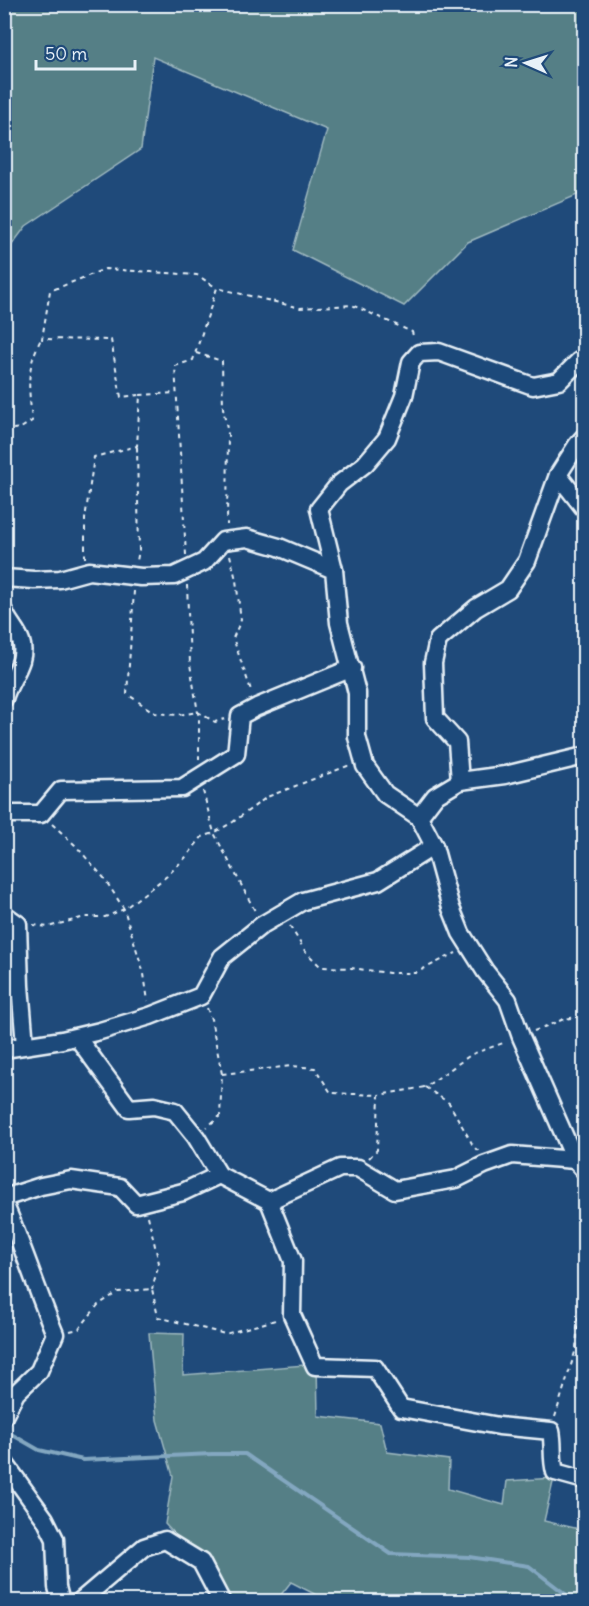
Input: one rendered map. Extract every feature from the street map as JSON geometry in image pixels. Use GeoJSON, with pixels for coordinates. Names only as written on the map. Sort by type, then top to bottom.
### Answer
{"type":"FeatureCollection","features":[{"type":"Feature","properties":{"kind":"street"},"geometry":{"type":"LineString","coordinates":[[580,1165],[521,1037],[508,1000],[485,971],[461,933],[451,908],[434,846],[419,817],[385,794],[365,766],[357,737],[357,693],[339,623],[334,570],[319,509],[339,484],[365,464],[387,438],[404,396],[411,362],[419,353],[439,352],[533,386],[559,381],[579,361],[585,362]]}},
{"type":"Feature","properties":{"kind":"street"},"geometry":{"type":"LineString","coordinates":[[460,782],[457,742],[435,718],[433,663],[438,640],[476,608],[508,590],[527,561],[558,475],[577,445],[585,437]]}},
{"type":"Feature","properties":{"kind":"street"},"geometry":{"type":"LineString","coordinates":[[558,475],[585,508]]}},
{"type":"Feature","properties":{"kind":"street"},"geometry":{"type":"LineString","coordinates":[[4,578],[60,579],[87,572],[174,576],[204,562],[223,541],[247,537],[279,547],[334,570]]}},
{"type":"Feature","properties":{"kind":"street"},"geometry":{"type":"LineString","coordinates":[[4,611],[21,641],[22,663],[8,686],[4,699]]}},
{"type":"Feature","properties":{"kind":"street"},"geometry":{"type":"LineString","coordinates":[[4,814],[40,814],[61,790],[182,788],[236,754],[240,716],[352,668]]}},
{"type":"Feature","properties":{"kind":"street"},"geometry":{"type":"LineString","coordinates":[[419,817],[435,796],[460,782],[505,775],[585,756]]}},
{"type":"Feature","properties":{"kind":"street"},"geometry":{"type":"LineString","coordinates":[[4,1049],[77,1037],[150,1016],[201,996],[222,957],[262,925],[303,901],[378,881],[434,846]]}},
{"type":"Feature","properties":{"kind":"street"},"geometry":{"type":"LineString","coordinates":[[11,919],[25,1045]]}},
{"type":"Feature","properties":{"kind":"street"},"geometry":{"type":"LineString","coordinates":[[77,1037],[129,1108],[154,1106],[175,1111],[196,1137],[219,1174],[269,1201],[293,1261],[292,1315],[315,1366],[375,1368],[401,1408],[499,1426],[551,1431],[554,1445],[551,1460],[555,1472],[585,1480]]}},
{"type":"Feature","properties":{"kind":"street"},"geometry":{"type":"LineString","coordinates":[[269,1201],[340,1168],[358,1168],[395,1190],[456,1179],[512,1155],[580,1165]]}},
{"type":"Feature","properties":{"kind":"street"},"geometry":{"type":"LineString","coordinates":[[4,1198],[41,1186],[71,1180],[120,1186],[136,1204],[183,1192],[219,1174]]}},
{"type":"Feature","properties":{"kind":"street"},"geometry":{"type":"LineString","coordinates":[[4,1203],[55,1334],[39,1371],[16,1393],[4,1416]]}},
{"type":"Feature","properties":{"kind":"street"},"geometry":{"type":"LineString","coordinates":[[4,1462],[39,1511],[55,1539],[57,1587],[61,1602]]}},
{"type":"Feature","properties":{"kind":"street"},"geometry":{"type":"LineString","coordinates":[[80,1602],[144,1547],[165,1540],[201,1562],[222,1602]]}},
{"type":"Feature","properties":{"kind":"path"},"geometry":{"type":"LineString","coordinates":[[4,430],[21,429],[32,421],[28,381],[32,358],[42,339],[50,291],[105,268],[197,275],[217,288]]}},
{"type":"Feature","properties":{"kind":"path"},"geometry":{"type":"LineString","coordinates":[[42,339],[111,340],[121,397],[177,393]]}},
{"type":"Feature","properties":{"kind":"path"},"geometry":{"type":"LineString","coordinates":[[196,353],[222,361],[223,408],[228,434],[226,541],[236,580],[241,620],[233,638],[257,707]]}},
{"type":"Feature","properties":{"kind":"path"},"geometry":{"type":"LineString","coordinates":[[140,395],[137,446],[139,550],[135,576],[127,694],[156,713],[198,712],[215,722],[240,716]]}},
{"type":"Feature","properties":{"kind":"path"},"geometry":{"type":"LineString","coordinates":[[87,572],[85,519],[94,457],[137,446]]}},
{"type":"Feature","properties":{"kind":"path"},"geometry":{"type":"LineString","coordinates":[[11,919],[48,927],[85,917],[105,917],[124,909],[167,876],[188,856],[202,837],[233,822],[267,796],[363,760]]}},
{"type":"Feature","properties":{"kind":"path"},"geometry":{"type":"LineString","coordinates":[[40,814],[75,845],[97,869],[124,909],[144,974],[150,1016]]}},
{"type":"Feature","properties":{"kind":"path"},"geometry":{"type":"LineString","coordinates":[[283,913],[305,951],[321,967],[351,968],[389,974],[415,974],[470,946]]}},
{"type":"Feature","properties":{"kind":"path"},"geometry":{"type":"LineString","coordinates":[[196,1137],[220,1116],[222,1074],[211,1020],[201,996]]}},
{"type":"Feature","properties":{"kind":"path"},"geometry":{"type":"LineString","coordinates":[[222,1074],[292,1066],[315,1068],[331,1093],[379,1095],[425,1087],[472,1054],[564,1019],[585,1016]]}},
{"type":"Feature","properties":{"kind":"path"},"geometry":{"type":"LineString","coordinates":[[425,1087],[449,1103],[474,1147],[490,1163]]}},
{"type":"Feature","properties":{"kind":"path"},"geometry":{"type":"LineString","coordinates":[[358,1168],[377,1150],[379,1095]]}},
{"type":"Feature","properties":{"kind":"path"},"geometry":{"type":"LineString","coordinates":[[145,1202],[159,1263],[152,1289],[158,1317],[225,1334],[292,1315]]}},
{"type":"Feature","properties":{"kind":"path"},"geometry":{"type":"LineString","coordinates":[[551,1431],[576,1349],[585,1236]]}},
{"type":"Feature","properties":{"kind":"path"},"geometry":{"type":"LineString","coordinates":[[55,1334],[80,1329],[98,1305],[118,1292],[152,1289]]}},
{"type":"Feature","properties":{"kind":"green space"},"geometry":{"type":"Polygon","coordinates":[[[5,4],[584,5],[584,192],[468,242],[404,306],[293,250],[327,130],[153,57],[141,149],[26,226],[5,254],[5,4]]]}},
{"type":"Feature","properties":{"kind":"green space"},"geometry":{"type":"Polygon","coordinates":[[[149,1333],[184,1334],[183,1375],[317,1364],[318,1416],[380,1423],[387,1452],[449,1460],[448,1489],[504,1505],[507,1481],[554,1478],[544,1521],[584,1530],[584,1601],[328,1601],[291,1582],[276,1601],[233,1601],[165,1524],[173,1476],[157,1420],[149,1333]]]}},
{"type":"Feature","properties":{"kind":"waterway"},"geometry":{"type":"LineString","coordinates":[[4,1430],[39,1450],[83,1460],[245,1454],[391,1554],[469,1557],[529,1566],[568,1596],[581,1602]]}}]}
